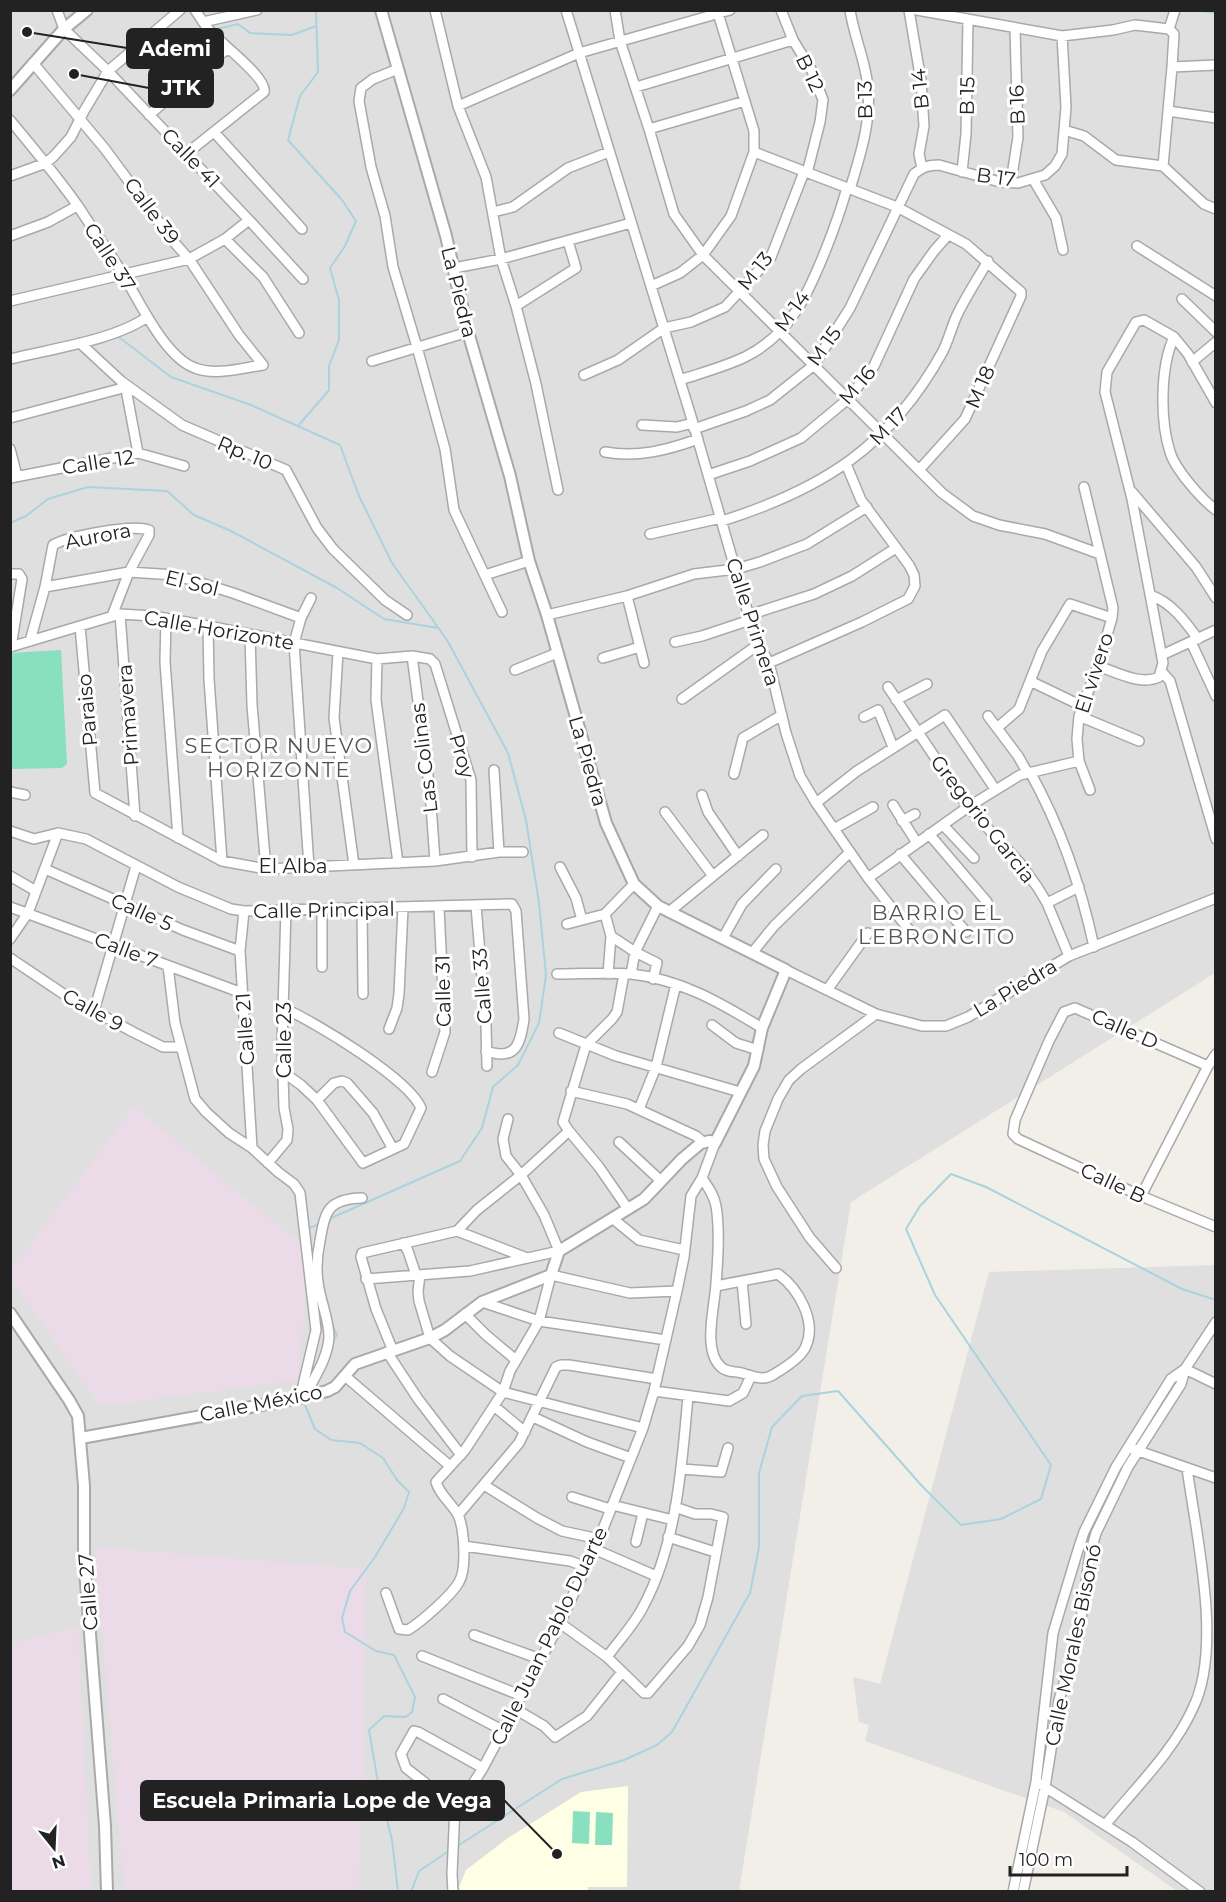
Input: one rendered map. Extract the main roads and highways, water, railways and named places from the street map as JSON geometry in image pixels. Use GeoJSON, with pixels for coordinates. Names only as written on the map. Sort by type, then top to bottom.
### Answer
{"type":"FeatureCollection","features":[{"type":"Feature","properties":{"kind":"waterway"},"geometry":{"type":"LineString","coordinates":[[298,426],[329,390],[329,366],[339,340],[339,300],[330,268],[345,246],[356,221],[342,200],[288,140],[300,96],[318,72],[316,10]]}},
{"type":"Feature","properties":{"kind":"waterway"},"geometry":{"type":"LineString","coordinates":[[1195,10],[1216,13]]}},
{"type":"Feature","properties":{"kind":"waterway"},"geometry":{"type":"LineString","coordinates":[[213,30],[238,24],[250,33],[292,35],[316,26]]}},
{"type":"Feature","properties":{"kind":"waterway"},"geometry":{"type":"LineString","coordinates":[[120,338],[171,377],[251,405],[340,445],[359,496],[392,563],[447,640],[508,753],[526,820],[539,903],[546,975],[539,1023],[518,1065],[493,1087],[482,1128],[460,1161],[329,1219]]}},
{"type":"Feature","properties":{"kind":"waterway"},"geometry":{"type":"LineString","coordinates":[[10,523],[26,516],[48,499],[88,487],[167,491],[194,515],[231,531],[337,588],[384,619],[438,628]]}},
{"type":"Feature","properties":{"kind":"waterway"},"geometry":{"type":"LineString","coordinates":[[456,1847],[562,1779],[624,1760],[657,1745],[672,1732],[750,1593],[759,1547],[759,1473],[772,1427],[802,1396],[838,1391],[922,1486],[961,1525],[1001,1519],[1041,1499],[1051,1465],[935,1295],[906,1229],[920,1206],[951,1174],[986,1187],[1182,1289],[1216,1300]]}},
{"type":"Feature","properties":{"kind":"waterway"},"geometry":{"type":"LineString","coordinates":[[307,1229],[321,1223]]}},
{"type":"Feature","properties":{"kind":"waterway"},"geometry":{"type":"LineString","coordinates":[[333,1327],[337,1335],[333,1340]]}},
{"type":"Feature","properties":{"kind":"waterway"},"geometry":{"type":"LineString","coordinates":[[305,1405],[315,1429],[331,1440],[360,1443],[383,1458],[397,1480],[409,1492],[404,1508],[375,1557],[350,1591],[342,1618],[345,1632],[376,1651],[394,1655],[415,1697],[412,1712],[406,1717],[384,1716],[369,1730],[379,1788],[392,1840],[398,1892]]}},
{"type":"Feature","properties":{"kind":"waterway"},"geometry":{"type":"LineString","coordinates":[[411,1892],[419,1871],[449,1851]]}},
{"type":"Feature","properties":{"kind":"place","name":"Ademi"},"geometry":{"type":"Point","coordinates":[27,32]}},
{"type":"Feature","properties":{"kind":"place","name":"JTK"},"geometry":{"type":"Point","coordinates":[74,74]}},
{"type":"Feature","properties":{"kind":"place","name":"Escuela Primaria Lope de Vega"},"geometry":{"type":"Point","coordinates":[557,1854]}},
{"type":"Feature","properties":{"kind":"district","name":"SECTOR NUEVO HORIZONTE"},"geometry":{"type":"Point","coordinates":[279,758]}},
{"type":"Feature","properties":{"kind":"district","name":"BARRIO EL LEBRONCITO"},"geometry":{"type":"Point","coordinates":[937,925]}}]}
